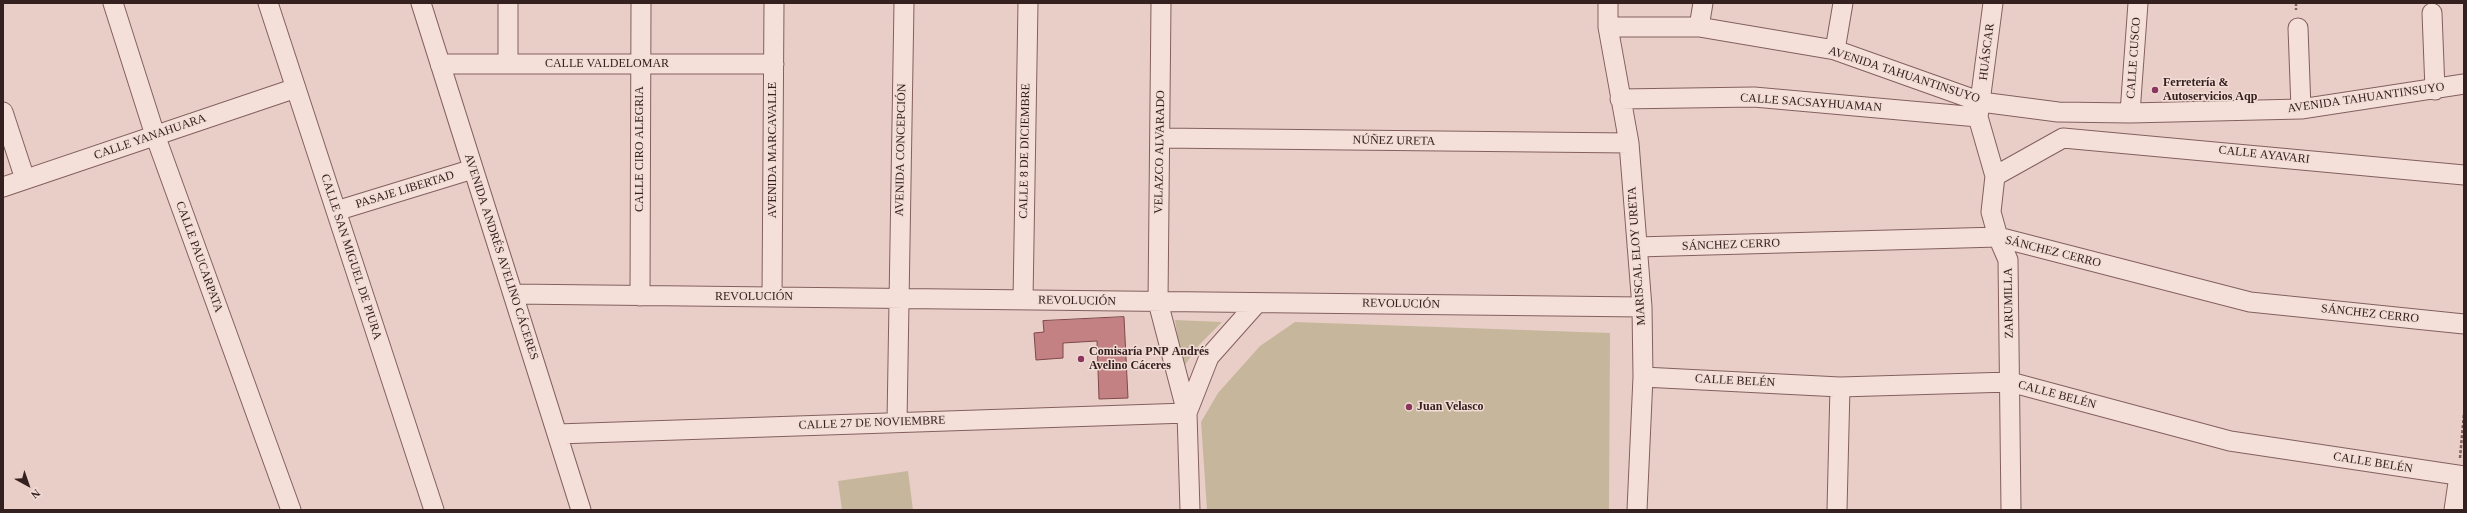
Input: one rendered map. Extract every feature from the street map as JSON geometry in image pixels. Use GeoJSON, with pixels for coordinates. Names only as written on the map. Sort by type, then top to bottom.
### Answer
{"type":"FeatureCollection","features":[{"type":"Feature","properties":{"kind":"street","name":"CALLE PAUCARPATA"},"geometry":{"type":"LineString","coordinates":[[113,3],[155,135],[291,510]]}},
{"type":"Feature","properties":{"kind":"street","name":"CALLE SAN MIGUEL DE PIURA"},"geometry":{"type":"LineString","coordinates":[[268,3],[434,510]]}},
{"type":"Feature","properties":{"kind":"street","name":"AVENIDA ANDRÉS AVELINO CÁCERES"},"geometry":{"type":"LineString","coordinates":[[421,3],[581,510]]}},
{"type":"Feature","properties":{"kind":"street"},"geometry":{"type":"LineString","coordinates":[[508,3],[508,64]]}},
{"type":"Feature","properties":{"kind":"street","name":"CALLE CIRO ALEGRIA"},"geometry":{"type":"LineString","coordinates":[[640,296],[641,3]]}},
{"type":"Feature","properties":{"kind":"street","name":"AVENIDA MARCAVALLE"},"geometry":{"type":"LineString","coordinates":[[772,297],[774,3]]}},
{"type":"Feature","properties":{"kind":"street","name":"AVENIDA CONCEPCIÓN"},"geometry":{"type":"LineString","coordinates":[[897,422],[904,3]]}},
{"type":"Feature","properties":{"kind":"street","name":"CALLE 8 DE DICIEMBRE"},"geometry":{"type":"LineString","coordinates":[[1023,300],[1028,3]]}},
{"type":"Feature","properties":{"kind":"street","name":"VELAZCO ALVARADO"},"geometry":{"type":"LineString","coordinates":[[1161,3],[1158,302],[1187,413]]}},
{"type":"Feature","properties":{"kind":"street","name":"MARISCAL ELOY URETA"},"geometry":{"type":"LineString","coordinates":[[1608,3],[1608,27],[1629,143],[1642,307],[1643,376],[1637,510]]}},
{"type":"Feature","properties":{"kind":"street"},"geometry":{"type":"LineString","coordinates":[[1699,27],[1703,3]]}},
{"type":"Feature","properties":{"kind":"street"},"geometry":{"type":"LineString","coordinates":[[1835,50],[1843,3]]}},
{"type":"Feature","properties":{"kind":"street","name":"HUÁSCAR"},"geometry":{"type":"LineString","coordinates":[[1980,110],[1993,3]]}},
{"type":"Feature","properties":{"kind":"street","name":"CALLE CUSCO"},"geometry":{"type":"LineString","coordinates":[[2130,113],[2138,3]]}},
{"type":"Feature","properties":{"kind":"street"},"geometry":{"type":"LineString","coordinates":[[2432,13],[2435,90]]}},
{"type":"Feature","properties":{"kind":"street","name":"AVENIDA TAHUANTINSUYO"},"geometry":{"type":"LineString","coordinates":[[1608,27],[1699,27],[1835,50],[1980,110],[2130,113],[2301,109],[2435,90],[2464,84]]}},
{"type":"Feature","properties":{"kind":"street"},"geometry":{"type":"LineString","coordinates":[[2298,28],[2301,109]]}},
{"type":"Feature","properties":{"kind":"street","name":"CALLE VALDELOMAR"},"geometry":{"type":"LineString","coordinates":[[440,64],[774,64]]}},
{"type":"Feature","properties":{"kind":"street","name":"CALLE YANAHUARA"},"geometry":{"type":"LineString","coordinates":[[3,187],[296,88]]}},
{"type":"Feature","properties":{"kind":"street","name":"CALLE SACSAYHUAMAN"},"geometry":{"type":"LineString","coordinates":[[1620,99],[1754,97],[1980,110]]}},
{"type":"Feature","properties":{"kind":"street","name":"ZARUMILLA"},"geometry":{"type":"LineString","coordinates":[[1980,110],[1995,176],[1991,212],[1998,238],[2008,260],[2011,510]]}},
{"type":"Feature","properties":{"kind":"street"},"geometry":{"type":"LineString","coordinates":[[3,112],[25,179]]}},
{"type":"Feature","properties":{"kind":"street"},"geometry":{"type":"LineString","coordinates":[[1995,176],[2063,138],[2058,112]]}},
{"type":"Feature","properties":{"kind":"street","name":"NÚÑEZ URETA"},"geometry":{"type":"LineString","coordinates":[[1160,138],[1629,143]]}},
{"type":"Feature","properties":{"kind":"street","name":"CALLE AYAVARI"},"geometry":{"type":"LineString","coordinates":[[2063,138],[2464,174]]}},
{"type":"Feature","properties":{"kind":"street","name":"PASAJE LIBERTAD"},"geometry":{"type":"LineString","coordinates":[[336,211],[473,169]]}},
{"type":"Feature","properties":{"kind":"street","name":"SÁNCHEZ CERRO"},"geometry":{"type":"LineString","coordinates":[[1637,247],[1998,238],[2250,302],[2464,324]]}},
{"type":"Feature","properties":{"kind":"street","name":"REVOLUCIÓN"},"geometry":{"type":"LineString","coordinates":[[513,294],[899,297],[1158,302],[1642,307]]}},
{"type":"Feature","properties":{"kind":"street"},"geometry":{"type":"LineString","coordinates":[[1190,510],[1187,413],[1209,357],[1256,303]]}},
{"type":"Feature","properties":{"kind":"street","name":"CALLE BELÉN"},"geometry":{"type":"LineString","coordinates":[[1643,376],[1840,387],[2010,382],[2230,441],[2461,476]]}},
{"type":"Feature","properties":{"kind":"street"},"geometry":{"type":"LineString","coordinates":[[1837,510],[1840,387]]}},
{"type":"Feature","properties":{"kind":"street","name":"CALLE 27 DE NOVIEMBRE"},"geometry":{"type":"LineString","coordinates":[[557,434],[1187,413]]}},
{"type":"Feature","properties":{"kind":"street"},"geometry":{"type":"LineString","coordinates":[[2454,510],[2461,476]]}},
{"type":"Feature","properties":{"kind":"path"},"geometry":{"type":"LineString","coordinates":[[2461,476],[2464,413]]}},
{"type":"Feature","properties":{"kind":"shaded area"},"geometry":{"type":"Polygon","coordinates":[[[1175,320],[1222,322],[1199,345],[1182,369],[1175,320]]]}},
{"type":"Feature","properties":{"kind":"shaded area","name":"Juan Velasco"},"geometry":{"type":"Polygon","coordinates":[[[1295,322],[1610,333],[1609,510],[1207,510],[1201,422],[1218,393],[1260,346],[1295,322]]]}},
{"type":"Feature","properties":{"kind":"shaded area"},"geometry":{"type":"Polygon","coordinates":[[[908,471],[913,510],[842,510],[838,481],[908,471]]]}},
{"type":"Feature","properties":{"kind":"building"},"geometry":{"type":"Polygon","coordinates":[[[1124,317],[1128,398],[1099,399],[1097,341],[1063,343],[1063,358],[1036,360],[1034,333],[1044,332],[1043,321],[1124,317]]]}},
{"type":"Feature","properties":{"kind":"place","name":"Ferretería & Autoservicios Aqp"},"geometry":{"type":"Point","coordinates":[2155,90]}},
{"type":"Feature","properties":{"kind":"place","name":"Comisaría PNP Andrés Avelino Cáceres"},"geometry":{"type":"Point","coordinates":[1081,359]}},
{"type":"Feature","properties":{"kind":"place","name":"Juan Velasco"},"geometry":{"type":"Point","coordinates":[1409,407]}}]}
